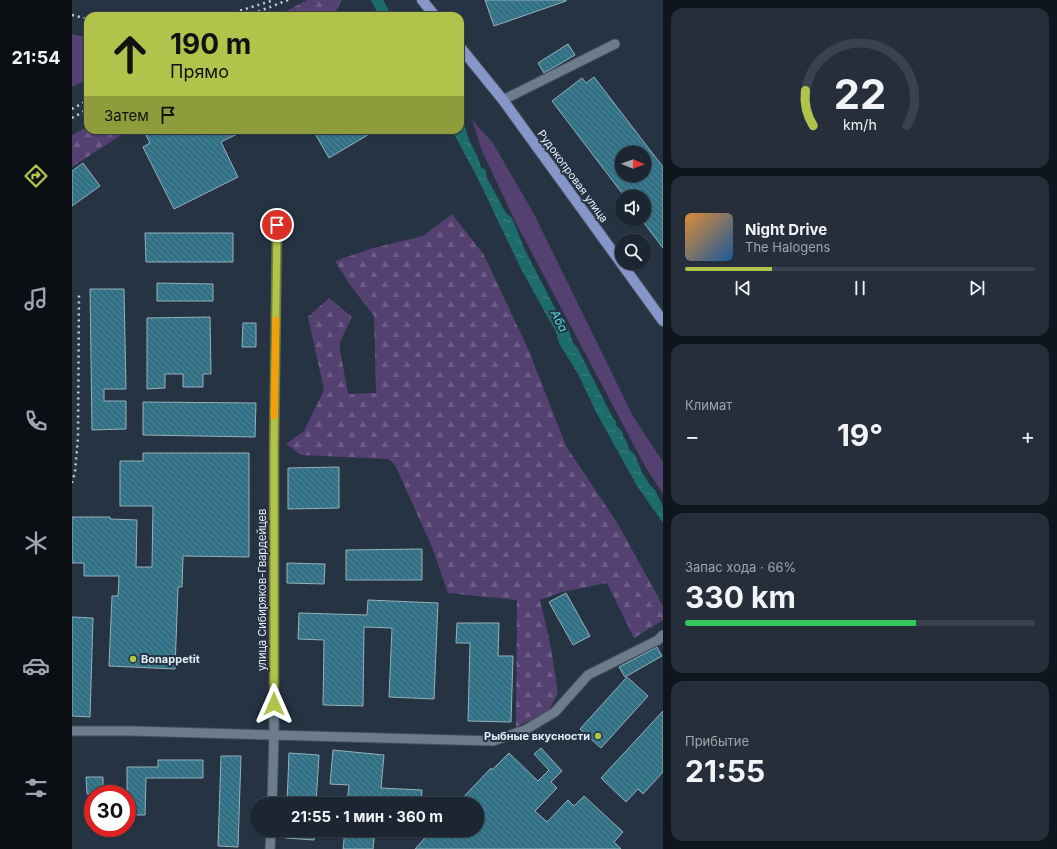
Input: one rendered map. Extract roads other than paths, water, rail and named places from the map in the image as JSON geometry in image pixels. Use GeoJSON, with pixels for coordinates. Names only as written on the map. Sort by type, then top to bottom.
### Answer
{"type":"FeatureCollection","features":[{"type":"Feature","properties":{"kind":"main road"},"geometry":{"type":"LineString","coordinates":[[422,0],[432,12]]}},
{"type":"Feature","properties":{"kind":"main road","name":"Рудокопровая улица"},"geometry":{"type":"LineString","coordinates":[[464,52],[503,100],[663,321]]}},
{"type":"Feature","properties":{"kind":"street"},"geometry":{"type":"LineString","coordinates":[[503,100],[615,44]]}},
{"type":"Feature","properties":{"kind":"street","name":"улица Сибиряков-Гвардейцев"},"geometry":{"type":"LineString","coordinates":[[272,797],[274,735],[274,448],[277,225]]}},
{"type":"Feature","properties":{"kind":"street"},"geometry":{"type":"LineString","coordinates":[[72,731],[132,731],[493,741],[525,730],[555,712],[588,675],[658,640],[663,635]]}},
{"type":"Feature","properties":{"kind":"street"},"geometry":{"type":"LineString","coordinates":[[270,849],[271,837]]}},
{"type":"Feature","properties":{"kind":"water"},"geometry":{"type":"Polygon","coordinates":[[[371,0],[383,0],[390,12],[377,12],[371,0]]]}},
{"type":"Feature","properties":{"kind":"water","name":"Аба"},"geometry":{"type":"Polygon","coordinates":[[[464,125],[481,168],[485,169],[487,178],[506,213],[512,218],[525,250],[559,316],[568,328],[573,343],[578,349],[613,418],[616,421],[616,425],[623,433],[623,437],[626,440],[629,449],[635,455],[642,472],[655,490],[663,507],[663,523],[637,486],[596,412],[578,374],[559,343],[556,332],[521,269],[479,181],[454,134],[464,134],[464,125]]]}},
{"type":"Feature","properties":{"kind":"railway"},"geometry":{"type":"LineString","coordinates":[[257,12],[288,0]]}},
{"type":"Feature","properties":{"kind":"railway"},"geometry":{"type":"LineString","coordinates":[[236,12],[271,1]]}},
{"type":"Feature","properties":{"kind":"railway"},"geometry":{"type":"LineString","coordinates":[[72,15],[84,18]]}},
{"type":"Feature","properties":{"kind":"railway"},"geometry":{"type":"LineString","coordinates":[[72,109],[84,102]]}},
{"type":"Feature","properties":{"kind":"railway"},"geometry":{"type":"LineString","coordinates":[[72,118],[84,111]]}},
{"type":"Feature","properties":{"kind":"railway"},"geometry":{"type":"LineString","coordinates":[[72,483],[75,472],[78,438],[79,292]]}},
{"type":"Feature","properties":{"kind":"place","name":"Bonappetit"},"geometry":{"type":"Point","coordinates":[133,659]}},
{"type":"Feature","properties":{"kind":"place","name":"Рыбные вкусности"},"geometry":{"type":"Point","coordinates":[598,736]}}]}
